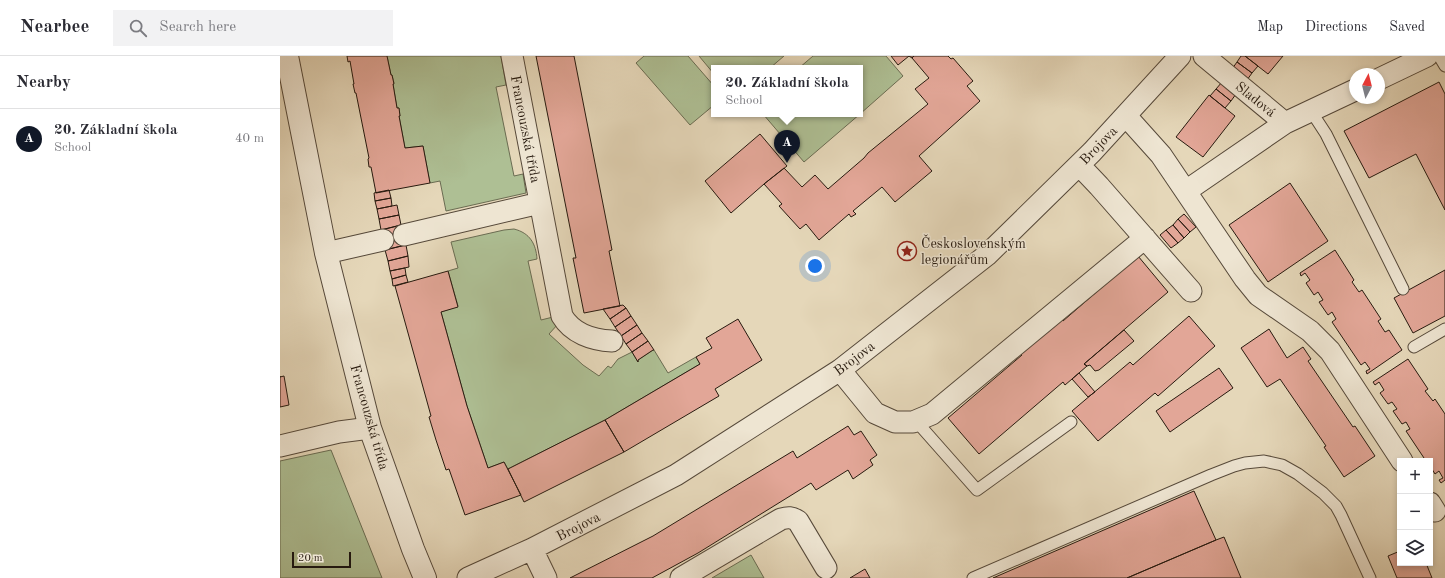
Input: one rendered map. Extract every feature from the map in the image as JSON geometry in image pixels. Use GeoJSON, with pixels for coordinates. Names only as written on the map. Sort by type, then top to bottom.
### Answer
{"type":"FeatureCollection","features":[{"type":"Feature","properties":{"kind":"street","name":"Francouzská třída"},"geometry":{"type":"LineString","coordinates":[[287,56],[326,253],[370,428],[424,578]]}},
{"type":"Feature","properties":{"kind":"street","name":"Francouzská třída"},"geometry":{"type":"LineString","coordinates":[[512,56],[562,316],[576,331],[599,341],[612,341]]}},
{"type":"Feature","properties":{"kind":"street","name":"Brojova"},"geometry":{"type":"LineString","coordinates":[[468,578],[532,549],[676,474],[840,370],[987,255],[1079,165],[1180,56]]}},
{"type":"Feature","properties":{"kind":"street","name":"Sladová"},"geometry":{"type":"LineString","coordinates":[[1204,56],[1285,123],[1349,93]]}},
{"type":"Feature","properties":{"kind":"street"},"geometry":{"type":"LineString","coordinates":[[1385,76],[1427,56]]}},
{"type":"Feature","properties":{"kind":"street"},"geometry":{"type":"LineString","coordinates":[[1126,116],[1162,155],[1245,279],[1258,295],[1310,331],[1330,351],[1400,458]]}},
{"type":"Feature","properties":{"kind":"street"},"geometry":{"type":"LineString","coordinates":[[1186,191],[1285,123]]}},
{"type":"Feature","properties":{"kind":"street"},"geometry":{"type":"LineString","coordinates":[[1079,165],[1191,291]]}},
{"type":"Feature","properties":{"kind":"street","name":"Francouzská třída"},"geometry":{"type":"LineString","coordinates":[[404,235],[540,203]]}},
{"type":"Feature","properties":{"kind":"street"},"geometry":{"type":"LineString","coordinates":[[840,370],[875,414],[895,422],[916,421],[932,414],[1145,238]]}},
{"type":"Feature","properties":{"kind":"street"},"geometry":{"type":"LineString","coordinates":[[326,253],[383,240]]}},
{"type":"Feature","properties":{"kind":"street"},"geometry":{"type":"LineString","coordinates":[[280,446],[339,432],[370,428]]}},
{"type":"Feature","properties":{"kind":"street"},"geometry":{"type":"LineString","coordinates":[[681,578],[785,518],[798,521],[826,568]]}},
{"type":"Feature","properties":{"kind":"street"},"geometry":{"type":"LineString","coordinates":[[532,549],[546,578]]}},
{"type":"Feature","properties":{"kind":"lane"},"geometry":{"type":"LineString","coordinates":[[1440,56],[1445,66]]}},
{"type":"Feature","properties":{"kind":"lane"},"geometry":{"type":"LineString","coordinates":[[1312,110],[1326,134],[1403,289]]}},
{"type":"Feature","properties":{"kind":"lane"},"geometry":{"type":"LineString","coordinates":[[1414,346],[1445,330]]}},
{"type":"Feature","properties":{"kind":"lane"},"geometry":{"type":"LineString","coordinates":[[916,421],[977,490],[1071,422]]}},
{"type":"Feature","properties":{"kind":"lane"},"geometry":{"type":"LineString","coordinates":[[973,578],[1211,475],[1245,463],[1264,461],[1272,462],[1290,469],[1330,499],[1342,515],[1370,578]]}},
{"type":"Feature","properties":{"kind":"green space"},"geometry":{"type":"Polygon","coordinates":[[[387,56],[501,56],[506,85],[496,87],[514,176],[523,174],[526,193],[446,211],[440,181],[430,183],[423,146],[405,148],[399,108],[397,108],[394,83],[387,56]]]}},
{"type":"Feature","properties":{"kind":"green space"},"geometry":{"type":"Polygon","coordinates":[[[644,56],[688,56],[711,83],[711,108],[690,125],[636,63],[644,56]]]}},
{"type":"Feature","properties":{"kind":"green space"},"geometry":{"type":"Polygon","coordinates":[[[699,56],[784,56],[774,65],[711,65],[711,70],[699,56]]]}},
{"type":"Feature","properties":{"kind":"green space"},"geometry":{"type":"Polygon","coordinates":[[[813,56],[886,56],[903,76],[863,111],[863,65],[802,65],[813,56]]]}},
{"type":"Feature","properties":{"kind":"green space"},"geometry":{"type":"Polygon","coordinates":[[[766,117],[856,117],[804,162],[766,117]]]}},
{"type":"Feature","properties":{"kind":"green space"},"geometry":{"type":"Polygon","coordinates":[[[514,229],[528,236],[534,244],[537,259],[528,261],[541,320],[557,316],[558,324],[549,334],[583,365],[599,376],[608,366],[611,368],[618,359],[632,352],[638,362],[638,360],[653,350],[668,373],[696,357],[700,364],[605,420],[508,469],[504,462],[488,468],[467,406],[441,312],[458,306],[448,271],[458,268],[451,242],[514,229]]]}},
{"type":"Feature","properties":{"kind":"green space"},"geometry":{"type":"Polygon","coordinates":[[[331,450],[382,578],[280,578],[280,461],[331,450]]]}},
{"type":"Feature","properties":{"kind":"green space"},"geometry":{"type":"Polygon","coordinates":[[[751,555],[764,578],[712,578],[751,555]]]}},
{"type":"Feature","properties":{"kind":"building"},"geometry":{"type":"Polygon","coordinates":[[[347,56],[387,56],[394,84],[397,108],[399,108],[405,148],[423,146],[430,183],[376,193],[371,167],[369,167],[369,158],[353,84],[350,61],[348,62],[347,56]]]}},
{"type":"Feature","properties":{"kind":"building"},"geometry":{"type":"Polygon","coordinates":[[[536,56],[574,56],[612,250],[609,251],[620,306],[584,313],[573,258],[576,258],[536,56]]]}},
{"type":"Feature","properties":{"kind":"building"},"geometry":{"type":"Polygon","coordinates":[[[891,56],[909,56],[898,65],[891,56]]]}},
{"type":"Feature","properties":{"kind":"building"},"geometry":{"type":"Polygon","coordinates":[[[914,56],[948,56],[951,59],[953,58],[973,81],[967,86],[980,101],[919,156],[932,171],[895,202],[882,187],[853,211],[856,214],[851,217],[849,214],[819,240],[806,224],[800,229],[779,206],[782,204],[764,184],[784,168],[802,187],[815,175],[828,189],[868,153],[928,104],[915,89],[929,78],[912,58],[914,56]]]}},
{"type":"Feature","properties":{"kind":"building"},"geometry":{"type":"Polygon","coordinates":[[[1241,56],[1245,56],[1258,66],[1252,73],[1237,62],[1241,56]]]}},
{"type":"Feature","properties":{"kind":"building"},"geometry":{"type":"Polygon","coordinates":[[[1245,56],[1283,56],[1268,74],[1245,56]]]}},
{"type":"Feature","properties":{"kind":"building"},"geometry":{"type":"Polygon","coordinates":[[[1237,62],[1252,73],[1247,80],[1232,69],[1237,62]]]}},
{"type":"Feature","properties":{"kind":"building"},"geometry":{"type":"Polygon","coordinates":[[[1222,82],[1236,94],[1231,101],[1216,89],[1222,82]]]}},
{"type":"Feature","properties":{"kind":"building"},"geometry":{"type":"Polygon","coordinates":[[[1439,82],[1445,94],[1445,210],[1416,154],[1369,178],[1344,131],[1439,82]]]}},
{"type":"Feature","properties":{"kind":"building"},"geometry":{"type":"Polygon","coordinates":[[[1216,89],[1231,101],[1225,108],[1210,96],[1216,89]]]}},
{"type":"Feature","properties":{"kind":"building"},"geometry":{"type":"Polygon","coordinates":[[[1209,95],[1235,116],[1203,157],[1176,137],[1209,95]]]}},
{"type":"Feature","properties":{"kind":"building"},"geometry":{"type":"Polygon","coordinates":[[[760,134],[787,166],[731,213],[705,181],[760,134]]]}},
{"type":"Feature","properties":{"kind":"building"},"geometry":{"type":"Polygon","coordinates":[[[1290,183],[1328,241],[1268,282],[1229,225],[1290,183]]]}},
{"type":"Feature","properties":{"kind":"building"},"geometry":{"type":"Polygon","coordinates":[[[389,190],[391,198],[375,201],[374,193],[389,190]]]}},
{"type":"Feature","properties":{"kind":"building"},"geometry":{"type":"Polygon","coordinates":[[[391,198],[392,206],[377,209],[375,201],[391,198]]]}},
{"type":"Feature","properties":{"kind":"building"},"geometry":{"type":"Polygon","coordinates":[[[397,205],[399,215],[379,219],[377,209],[397,205]]]}},
{"type":"Feature","properties":{"kind":"building"},"geometry":{"type":"Polygon","coordinates":[[[1184,214],[1196,227],[1190,232],[1178,219],[1184,214]]]}},
{"type":"Feature","properties":{"kind":"building"},"geometry":{"type":"Polygon","coordinates":[[[399,215],[401,225],[381,230],[379,219],[399,215]]]}},
{"type":"Feature","properties":{"kind":"building"},"geometry":{"type":"Polygon","coordinates":[[[1178,219],[1190,232],[1184,238],[1173,225],[1178,219]]]}},
{"type":"Feature","properties":{"kind":"building"},"geometry":{"type":"Polygon","coordinates":[[[401,225],[406,245],[385,250],[381,230],[401,225]]]}},
{"type":"Feature","properties":{"kind":"building"},"geometry":{"type":"Polygon","coordinates":[[[1173,225],[1184,238],[1178,243],[1166,230],[1173,225]]]}},
{"type":"Feature","properties":{"kind":"building"},"geometry":{"type":"Polygon","coordinates":[[[1166,230],[1178,243],[1171,248],[1160,235],[1166,230]]]}},
{"type":"Feature","properties":{"kind":"building"},"geometry":{"type":"Polygon","coordinates":[[[406,245],[408,256],[388,261],[385,250],[406,245]]]}},
{"type":"Feature","properties":{"kind":"building"},"geometry":{"type":"Polygon","coordinates":[[[1335,250],[1354,280],[1352,282],[1359,292],[1362,290],[1381,319],[1378,321],[1385,332],[1389,330],[1402,350],[1367,374],[1366,371],[1370,369],[1365,362],[1361,365],[1332,322],[1336,319],[1332,312],[1328,315],[1319,302],[1323,300],[1318,292],[1314,295],[1306,283],[1310,280],[1305,273],[1301,276],[1300,273],[1335,250]]]}},
{"type":"Feature","properties":{"kind":"building"},"geometry":{"type":"Polygon","coordinates":[[[408,256],[409,267],[390,271],[388,261],[408,256]]]}},
{"type":"Feature","properties":{"kind":"building"},"geometry":{"type":"Polygon","coordinates":[[[1138,256],[1168,292],[1084,364],[1087,366],[1065,385],[1063,382],[979,454],[948,418],[1022,355],[1019,352],[1060,317],[1063,321],[1138,256]]]}},
{"type":"Feature","properties":{"kind":"building"},"geometry":{"type":"Polygon","coordinates":[[[405,268],[406,275],[392,279],[390,271],[405,268]]]}},
{"type":"Feature","properties":{"kind":"building"},"geometry":{"type":"Polygon","coordinates":[[[1445,270],[1445,316],[1413,333],[1394,298],[1445,270]]]}},
{"type":"Feature","properties":{"kind":"building"},"geometry":{"type":"Polygon","coordinates":[[[448,271],[458,307],[441,312],[467,406],[488,468],[504,462],[521,495],[465,515],[449,469],[446,470],[436,440],[429,417],[431,416],[395,286],[448,271]]]}},
{"type":"Feature","properties":{"kind":"building"},"geometry":{"type":"Polygon","coordinates":[[[406,275],[408,282],[393,286],[392,279],[406,275]]]}},
{"type":"Feature","properties":{"kind":"building"},"geometry":{"type":"Polygon","coordinates":[[[623,305],[626,308],[610,319],[603,309],[623,305]]]}},
{"type":"Feature","properties":{"kind":"building"},"geometry":{"type":"Polygon","coordinates":[[[626,308],[631,316],[615,327],[610,319],[626,308]]]}},
{"type":"Feature","properties":{"kind":"building"},"geometry":{"type":"Polygon","coordinates":[[[631,316],[637,325],[621,336],[615,327],[631,316]]]}},
{"type":"Feature","properties":{"kind":"building"},"geometry":{"type":"Polygon","coordinates":[[[1189,316],[1215,346],[1158,396],[1155,393],[1098,441],[1072,411],[1130,362],[1133,365],[1189,316]]]}},
{"type":"Feature","properties":{"kind":"building"},"geometry":{"type":"Polygon","coordinates":[[[738,319],[762,360],[715,389],[719,396],[624,452],[605,420],[700,364],[696,357],[712,348],[706,338],[738,319]]]}},
{"type":"Feature","properties":{"kind":"building"},"geometry":{"type":"Polygon","coordinates":[[[637,325],[642,333],[626,344],[621,336],[637,325]]]}},
{"type":"Feature","properties":{"kind":"building"},"geometry":{"type":"Polygon","coordinates":[[[1269,329],[1287,358],[1303,347],[1311,359],[1308,361],[1353,427],[1355,426],[1375,456],[1344,477],[1324,447],[1326,446],[1280,379],[1267,387],[1241,348],[1269,329]]]}},
{"type":"Feature","properties":{"kind":"building"},"geometry":{"type":"Polygon","coordinates":[[[1124,330],[1134,341],[1099,370],[1095,371],[1090,365],[1087,366],[1084,364],[1124,330]]]}},
{"type":"Feature","properties":{"kind":"building"},"geometry":{"type":"Polygon","coordinates":[[[642,333],[648,341],[632,352],[626,344],[642,333]]]}},
{"type":"Feature","properties":{"kind":"building"},"geometry":{"type":"Polygon","coordinates":[[[648,341],[654,350],[638,360],[638,362],[632,352],[648,341]]]}},
{"type":"Feature","properties":{"kind":"building"},"geometry":{"type":"Polygon","coordinates":[[[1408,359],[1428,389],[1425,391],[1433,401],[1435,399],[1445,414],[1445,480],[1441,483],[1439,480],[1443,478],[1439,471],[1435,474],[1433,471],[1433,458],[1424,458],[1406,431],[1410,429],[1406,422],[1402,424],[1393,411],[1397,409],[1392,402],[1388,404],[1380,393],[1384,390],[1379,382],[1375,385],[1373,382],[1408,359]]]}},
{"type":"Feature","properties":{"kind":"building"},"geometry":{"type":"Polygon","coordinates":[[[1219,368],[1233,388],[1170,432],[1156,411],[1219,368]]]}},
{"type":"Feature","properties":{"kind":"building"},"geometry":{"type":"Polygon","coordinates":[[[1079,373],[1095,392],[1088,397],[1072,379],[1079,373]]]}},
{"type":"Feature","properties":{"kind":"building"},"geometry":{"type":"Polygon","coordinates":[[[284,376],[289,405],[280,407],[280,377],[284,376]]]}},
{"type":"Feature","properties":{"kind":"building"},"geometry":{"type":"Polygon","coordinates":[[[605,420],[624,452],[524,502],[508,469],[605,420]]]}},
{"type":"Feature","properties":{"kind":"building"},"geometry":{"type":"Polygon","coordinates":[[[848,426],[854,435],[861,431],[877,455],[870,460],[873,465],[853,479],[848,470],[816,490],[811,483],[698,553],[652,578],[570,578],[653,536],[793,451],[797,458],[848,426]]]}},
{"type":"Feature","properties":{"kind":"building"},"geometry":{"type":"Polygon","coordinates":[[[1194,491],[1216,540],[1127,578],[993,578],[1194,491]]]}},
{"type":"Feature","properties":{"kind":"building"},"geometry":{"type":"Polygon","coordinates":[[[1224,537],[1241,578],[1127,578],[1216,540],[1224,537]]]}},
{"type":"Feature","properties":{"kind":"building"},"geometry":{"type":"Polygon","coordinates":[[[1397,552],[1397,566],[1427,566],[1432,578],[1397,578],[1388,556],[1397,552]]]}},
{"type":"Feature","properties":{"kind":"building"},"geometry":{"type":"Polygon","coordinates":[[[865,569],[870,578],[850,578],[865,569]]]}},
{"type":"Feature","properties":{"kind":"place","name":"20. Základní škola"},"geometry":{"type":"Point","coordinates":[787,163]}},
{"type":"Feature","properties":{"kind":"place","name":"Československým legionářům"},"geometry":{"type":"Point","coordinates":[907,251]}}]}
